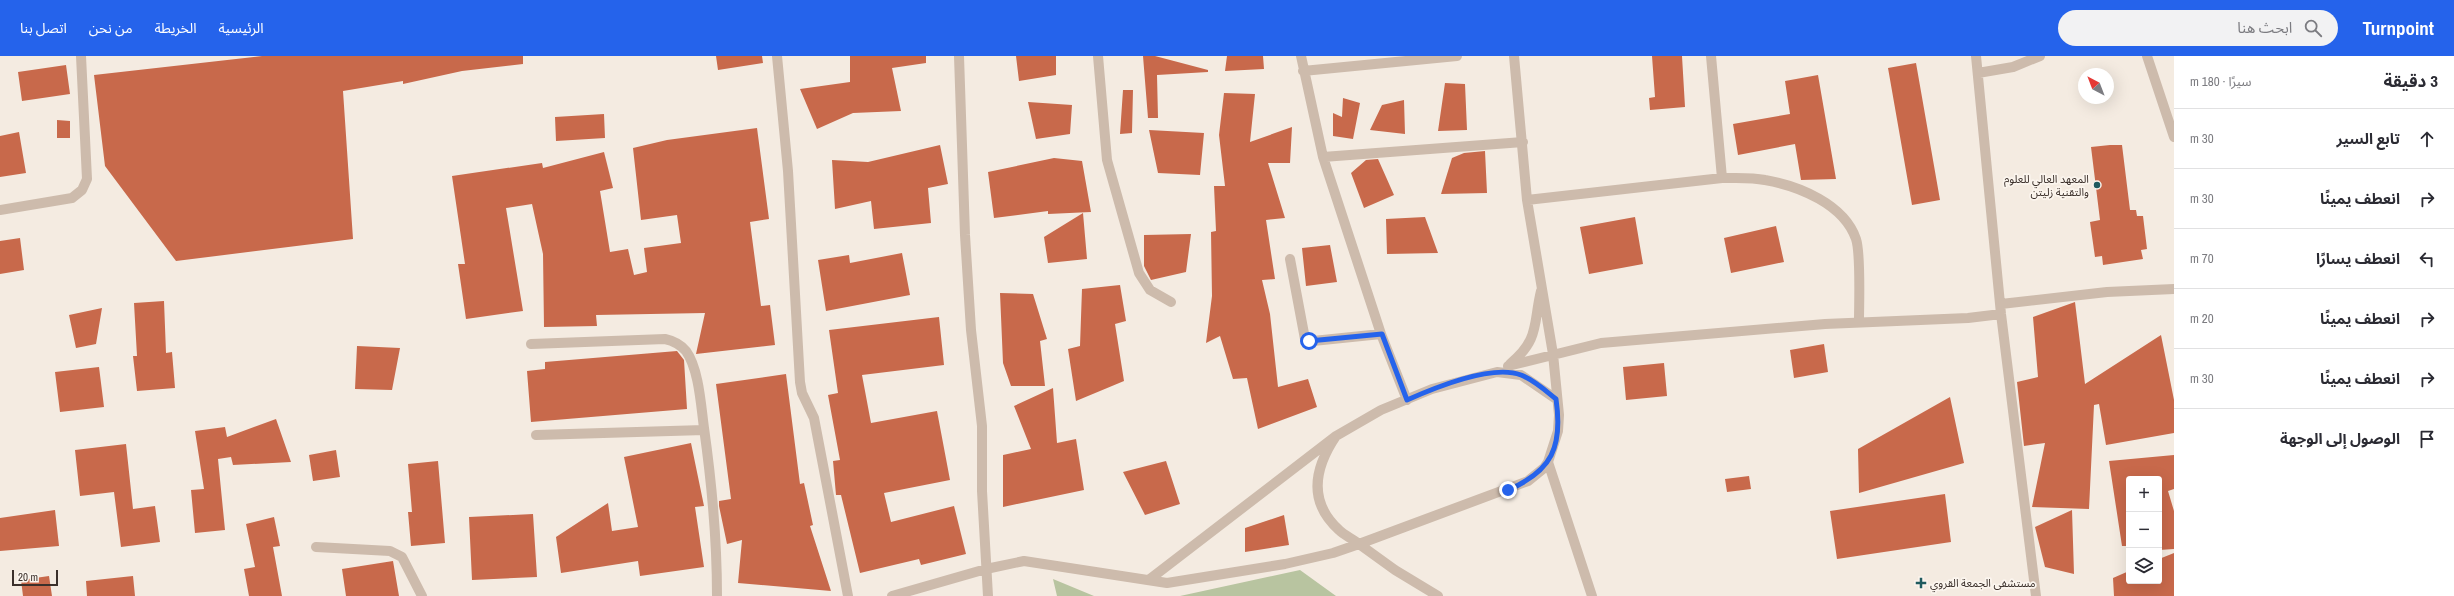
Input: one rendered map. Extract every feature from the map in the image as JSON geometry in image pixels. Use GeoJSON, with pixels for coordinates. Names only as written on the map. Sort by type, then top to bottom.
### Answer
{"type":"FeatureCollection","features":[{"type":"Feature","properties":{"kind":"street"},"geometry":{"type":"LineString","coordinates":[[0,210],[72,198],[82,190],[87,179],[87,148],[81,56]]}},
{"type":"Feature","properties":{"kind":"street"},"geometry":{"type":"LineString","coordinates":[[777,56],[788,171],[800,382],[802,393],[814,418],[848,596]]}},
{"type":"Feature","properties":{"kind":"street"},"geometry":{"type":"LineString","coordinates":[[959,56],[965,235],[971,330],[982,426],[988,596]]}},
{"type":"Feature","properties":{"kind":"street"},"geometry":{"type":"LineString","coordinates":[[1098,56],[1107,160],[1139,273],[1150,290],[1171,302]]}},
{"type":"Feature","properties":{"kind":"street"},"geometry":{"type":"LineString","coordinates":[[1301,56],[1303,71],[1323,156],[1382,334],[1407,400]]}},
{"type":"Feature","properties":{"kind":"street"},"geometry":{"type":"LineString","coordinates":[[1303,71],[1457,56]]}},
{"type":"Feature","properties":{"kind":"street"},"geometry":{"type":"LineString","coordinates":[[892,596],[986,569],[1024,561],[1057,564],[1128,578],[1150,579],[1167,583],[1223,575],[1318,556],[1359,544],[1528,481],[1544,468],[1548,462],[1558,431],[1553,354],[1527,200],[1523,142],[1514,56]]}},
{"type":"Feature","properties":{"kind":"street"},"geometry":{"type":"LineString","coordinates":[[1711,56],[1722,178]]}},
{"type":"Feature","properties":{"kind":"street"},"geometry":{"type":"LineString","coordinates":[[1976,56],[2001,314],[2036,596]]}},
{"type":"Feature","properties":{"kind":"street"},"geometry":{"type":"LineString","coordinates":[[1978,73],[2013,67],[2040,56]]}},
{"type":"Feature","properties":{"kind":"street"},"geometry":{"type":"LineString","coordinates":[[2147,56],[2170,114],[2174,137]]}},
{"type":"Feature","properties":{"kind":"street"},"geometry":{"type":"LineString","coordinates":[[1323,156],[1523,142]]}},
{"type":"Feature","properties":{"kind":"street"},"geometry":{"type":"LineString","coordinates":[[1527,200],[1722,178],[1764,179],[1792,186],[1826,204],[1847,220],[1856,240],[1859,322]]}},
{"type":"Feature","properties":{"kind":"street"},"geometry":{"type":"LineString","coordinates":[[1290,259],[1305,339],[1313,342],[1382,334]]}},
{"type":"Feature","properties":{"kind":"street"},"geometry":{"type":"LineString","coordinates":[[1508,366],[1525,349],[1535,329],[1542,284]]}},
{"type":"Feature","properties":{"kind":"street"},"geometry":{"type":"LineString","coordinates":[[2001,304],[2107,292],[2174,289]]}},
{"type":"Feature","properties":{"kind":"street"},"geometry":{"type":"LineString","coordinates":[[1150,579],[1336,436],[1382,410],[1432,389],[1497,372],[1508,366],[1601,343],[1859,322],[1968,318],[2001,314]]}},
{"type":"Feature","properties":{"kind":"street"},"geometry":{"type":"LineString","coordinates":[[531,344],[666,339],[677,342],[686,351],[692,364],[711,473],[717,542],[717,596]]}},
{"type":"Feature","properties":{"kind":"street"},"geometry":{"type":"LineString","coordinates":[[1497,372],[1521,375],[1556,399]]}},
{"type":"Feature","properties":{"kind":"street"},"geometry":{"type":"LineString","coordinates":[[536,435],[704,430]]}},
{"type":"Feature","properties":{"kind":"street"},"geometry":{"type":"LineString","coordinates":[[1336,436],[1324,454],[1318,467],[1318,493],[1323,507],[1339,530],[1395,570],[1438,596]]}},
{"type":"Feature","properties":{"kind":"street"},"geometry":{"type":"LineString","coordinates":[[1548,462],[1592,596]]}},
{"type":"Feature","properties":{"kind":"street"},"geometry":{"type":"LineString","coordinates":[[316,547],[390,551],[402,557],[422,596]]}},
{"type":"Feature","properties":{"kind":"green space"},"geometry":{"type":"Polygon","coordinates":[[[1300,570],[1336,596],[1180,596],[1300,570]]]}},
{"type":"Feature","properties":{"kind":"green space"},"geometry":{"type":"Polygon","coordinates":[[[1053,579],[1094,596],[1057,596],[1053,579]]]}},
{"type":"Feature","properties":{"kind":"building"},"geometry":{"type":"Polygon","coordinates":[[[262,56],[523,56],[523,64],[462,71],[403,84],[403,81],[343,91],[353,239],[176,261],[105,166],[94,75],[262,56]]]}},
{"type":"Feature","properties":{"kind":"building"},"geometry":{"type":"Polygon","coordinates":[[[716,56],[762,56],[763,63],[718,70],[716,56]]]}},
{"type":"Feature","properties":{"kind":"building"},"geometry":{"type":"Polygon","coordinates":[[[850,56],[926,56],[926,63],[892,68],[901,111],[853,113],[817,129],[800,89],[850,82],[850,56]]]}},
{"type":"Feature","properties":{"kind":"building"},"geometry":{"type":"Polygon","coordinates":[[[1016,56],[1056,56],[1056,75],[1019,81],[1016,56]]]}},
{"type":"Feature","properties":{"kind":"building"},"geometry":{"type":"Polygon","coordinates":[[[1143,56],[1155,56],[1208,70],[1208,72],[1157,75],[1158,118],[1148,118],[1143,56]]]}},
{"type":"Feature","properties":{"kind":"building"},"geometry":{"type":"Polygon","coordinates":[[[1227,56],[1263,56],[1264,69],[1225,71],[1227,56]]]}},
{"type":"Feature","properties":{"kind":"building"},"geometry":{"type":"Polygon","coordinates":[[[1652,56],[1682,56],[1685,107],[1650,110],[1649,98],[1655,97],[1652,56]]]}},
{"type":"Feature","properties":{"kind":"building"},"geometry":{"type":"Polygon","coordinates":[[[1916,63],[1940,200],[1912,205],[1888,68],[1916,63]]]}},
{"type":"Feature","properties":{"kind":"building"},"geometry":{"type":"Polygon","coordinates":[[[66,65],[70,94],[22,101],[18,72],[66,65]]]}},
{"type":"Feature","properties":{"kind":"building"},"geometry":{"type":"Polygon","coordinates":[[[1818,75],[1836,179],[1801,180],[1795,144],[1738,155],[1733,124],[1790,114],[1785,81],[1818,75]]]}},
{"type":"Feature","properties":{"kind":"building"},"geometry":{"type":"Polygon","coordinates":[[[1445,83],[1465,84],[1467,130],[1438,131],[1445,83]]]}},
{"type":"Feature","properties":{"kind":"building"},"geometry":{"type":"Polygon","coordinates":[[[1123,90],[1133,90],[1132,133],[1120,134],[1123,90]]]}},
{"type":"Feature","properties":{"kind":"building"},"geometry":{"type":"Polygon","coordinates":[[[1224,93],[1255,94],[1250,142],[1292,127],[1290,163],[1268,163],[1285,218],[1266,220],[1275,279],[1262,280],[1270,314],[1278,387],[1308,379],[1317,407],[1258,429],[1247,378],[1233,379],[1220,336],[1206,343],[1212,296],[1211,232],[1216,231],[1214,186],[1225,186],[1219,135],[1224,93]]]}},
{"type":"Feature","properties":{"kind":"building"},"geometry":{"type":"Polygon","coordinates":[[[1343,98],[1360,103],[1353,139],[1333,136],[1333,113],[1342,117],[1343,98]]]}},
{"type":"Feature","properties":{"kind":"building"},"geometry":{"type":"Polygon","coordinates":[[[1404,100],[1405,134],[1370,130],[1382,105],[1404,100]]]}},
{"type":"Feature","properties":{"kind":"building"},"geometry":{"type":"Polygon","coordinates":[[[1028,102],[1072,105],[1070,134],[1036,139],[1028,102]]]}},
{"type":"Feature","properties":{"kind":"building"},"geometry":{"type":"Polygon","coordinates":[[[604,114],[605,138],[556,141],[555,117],[604,114]]]}},
{"type":"Feature","properties":{"kind":"building"},"geometry":{"type":"Polygon","coordinates":[[[57,120],[70,121],[70,138],[57,138],[57,120]]]}},
{"type":"Feature","properties":{"kind":"building"},"geometry":{"type":"Polygon","coordinates":[[[757,128],[769,219],[750,222],[761,306],[770,305],[775,345],[696,354],[705,313],[596,315],[597,326],[544,327],[543,254],[532,204],[506,208],[523,311],[466,319],[458,264],[465,264],[452,176],[542,163],[543,168],[604,152],[613,188],[600,191],[610,252],[628,249],[634,275],[647,272],[644,248],[681,243],[677,215],[641,220],[633,148],[667,140],[757,128]]]}},
{"type":"Feature","properties":{"kind":"building"},"geometry":{"type":"Polygon","coordinates":[[[1149,130],[1204,133],[1200,175],[1158,173],[1149,130]]]}},
{"type":"Feature","properties":{"kind":"building"},"geometry":{"type":"Polygon","coordinates":[[[19,132],[26,173],[0,177],[0,136],[19,132]]]}},
{"type":"Feature","properties":{"kind":"building"},"geometry":{"type":"Polygon","coordinates":[[[940,145],[948,184],[928,188],[931,223],[874,229],[871,201],[835,209],[832,160],[868,162],[940,145]]]}},
{"type":"Feature","properties":{"kind":"building"},"geometry":{"type":"Polygon","coordinates":[[[2122,145],[2130,210],[2136,210],[2137,216],[2143,216],[2147,249],[2141,250],[2143,259],[2103,265],[2102,256],[2095,257],[2090,222],[2100,220],[2091,147],[2122,145]]]}},
{"type":"Feature","properties":{"kind":"building"},"geometry":{"type":"Polygon","coordinates":[[[1485,151],[1487,193],[1441,194],[1452,158],[1464,153],[1485,151]]]}},
{"type":"Feature","properties":{"kind":"building"},"geometry":{"type":"Polygon","coordinates":[[[1054,158],[1082,161],[1091,212],[1048,214],[1048,211],[994,218],[988,172],[1054,158]]]}},
{"type":"Feature","properties":{"kind":"building"},"geometry":{"type":"Polygon","coordinates":[[[1378,159],[1394,195],[1364,208],[1351,173],[1366,160],[1378,159]]]}},
{"type":"Feature","properties":{"kind":"building"},"geometry":{"type":"Polygon","coordinates":[[[1083,213],[1087,259],[1048,263],[1044,237],[1083,213]]]}},
{"type":"Feature","properties":{"kind":"building"},"geometry":{"type":"Polygon","coordinates":[[[1425,217],[1438,253],[1387,254],[1386,219],[1425,217]]]}},
{"type":"Feature","properties":{"kind":"building"},"geometry":{"type":"Polygon","coordinates":[[[1635,217],[1643,264],[1589,274],[1580,227],[1635,217]]]}},
{"type":"Feature","properties":{"kind":"building"},"geometry":{"type":"Polygon","coordinates":[[[1776,226],[1784,262],[1731,273],[1724,238],[1776,226]]]}},
{"type":"Feature","properties":{"kind":"building"},"geometry":{"type":"Polygon","coordinates":[[[1191,234],[1186,272],[1151,280],[1144,266],[1144,235],[1191,234]]]}},
{"type":"Feature","properties":{"kind":"building"},"geometry":{"type":"Polygon","coordinates":[[[20,238],[24,270],[0,274],[0,241],[20,238]]]}},
{"type":"Feature","properties":{"kind":"building"},"geometry":{"type":"Polygon","coordinates":[[[1330,245],[1337,282],[1306,286],[1302,248],[1330,245]]]}},
{"type":"Feature","properties":{"kind":"building"},"geometry":{"type":"Polygon","coordinates":[[[902,253],[910,295],[826,311],[818,260],[849,255],[850,263],[902,253]]]}},
{"type":"Feature","properties":{"kind":"building"},"geometry":{"type":"Polygon","coordinates":[[[1120,285],[1126,321],[1115,324],[1124,381],[1076,401],[1068,349],[1080,346],[1082,289],[1120,285]]]}},
{"type":"Feature","properties":{"kind":"building"},"geometry":{"type":"Polygon","coordinates":[[[1000,293],[1033,294],[1047,339],[1040,341],[1045,386],[1011,386],[1003,363],[1000,293]]]}},
{"type":"Feature","properties":{"kind":"building"},"geometry":{"type":"Polygon","coordinates":[[[164,301],[166,353],[172,352],[175,388],[137,391],[133,356],[137,356],[134,303],[164,301]]]}},
{"type":"Feature","properties":{"kind":"building"},"geometry":{"type":"Polygon","coordinates":[[[2075,302],[2085,384],[2161,335],[2174,400],[2174,433],[2106,445],[2099,404],[2094,405],[2089,509],[2032,507],[2045,443],[2024,446],[2017,382],[2038,377],[2033,317],[2075,302]]]}},
{"type":"Feature","properties":{"kind":"building"},"geometry":{"type":"Polygon","coordinates":[[[102,308],[96,344],[76,348],[69,315],[102,308]]]}},
{"type":"Feature","properties":{"kind":"building"},"geometry":{"type":"Polygon","coordinates":[[[939,317],[944,365],[862,375],[871,423],[937,411],[950,480],[884,493],[891,522],[954,506],[966,554],[921,565],[919,559],[860,573],[841,495],[836,495],[833,461],[840,460],[828,395],[838,393],[829,330],[939,317]]]}},
{"type":"Feature","properties":{"kind":"building"},"geometry":{"type":"Polygon","coordinates":[[[1824,344],[1828,372],[1794,378],[1790,350],[1824,344]]]}},
{"type":"Feature","properties":{"kind":"building"},"geometry":{"type":"Polygon","coordinates":[[[357,346],[400,348],[392,390],[355,389],[357,346]]]}},
{"type":"Feature","properties":{"kind":"building"},"geometry":{"type":"Polygon","coordinates":[[[677,351],[684,360],[687,409],[531,422],[527,371],[545,369],[545,362],[677,351]]]}},
{"type":"Feature","properties":{"kind":"building"},"geometry":{"type":"Polygon","coordinates":[[[1664,363],[1667,396],[1626,400],[1623,367],[1664,363]]]}},
{"type":"Feature","properties":{"kind":"building"},"geometry":{"type":"Polygon","coordinates":[[[99,367],[104,407],[60,412],[55,372],[99,367]]]}},
{"type":"Feature","properties":{"kind":"building"},"geometry":{"type":"Polygon","coordinates":[[[786,374],[800,484],[804,483],[813,525],[810,526],[831,591],[738,583],[742,540],[727,544],[719,506],[719,501],[731,499],[716,384],[786,374]]]}},
{"type":"Feature","properties":{"kind":"building"},"geometry":{"type":"Polygon","coordinates":[[[1053,388],[1057,443],[1076,439],[1084,490],[1003,507],[1003,455],[1031,449],[1014,406],[1053,388]]]}},
{"type":"Feature","properties":{"kind":"building"},"geometry":{"type":"Polygon","coordinates":[[[1950,397],[1964,463],[1859,493],[1858,449],[1950,397]]]}},
{"type":"Feature","properties":{"kind":"building"},"geometry":{"type":"Polygon","coordinates":[[[276,419],[291,462],[233,465],[231,457],[218,459],[225,530],[195,533],[191,490],[204,489],[195,431],[225,427],[227,437],[276,419]]]}},
{"type":"Feature","properties":{"kind":"building"},"geometry":{"type":"Polygon","coordinates":[[[691,443],[704,506],[695,507],[704,567],[640,576],[638,561],[561,573],[556,537],[608,503],[612,531],[638,527],[624,457],[691,443]]]}},
{"type":"Feature","properties":{"kind":"building"},"geometry":{"type":"Polygon","coordinates":[[[126,444],[133,509],[155,506],[160,542],[121,547],[114,492],[80,496],[75,450],[126,444]]]}},
{"type":"Feature","properties":{"kind":"building"},"geometry":{"type":"Polygon","coordinates":[[[336,450],[340,477],[313,481],[309,455],[336,450]]]}},
{"type":"Feature","properties":{"kind":"building"},"geometry":{"type":"Polygon","coordinates":[[[2174,455],[2174,489],[2168,491],[2174,511],[2174,549],[2162,550],[2162,476],[2126,476],[2126,546],[2122,546],[2109,461],[2174,455]]]}},
{"type":"Feature","properties":{"kind":"building"},"geometry":{"type":"Polygon","coordinates":[[[438,461],[445,543],[411,546],[408,512],[412,512],[408,464],[438,461]]]}},
{"type":"Feature","properties":{"kind":"building"},"geometry":{"type":"Polygon","coordinates":[[[1166,461],[1180,504],[1145,515],[1123,472],[1166,461]]]}},
{"type":"Feature","properties":{"kind":"building"},"geometry":{"type":"Polygon","coordinates":[[[1749,476],[1751,489],[1727,492],[1725,479],[1749,476]]]}},
{"type":"Feature","properties":{"kind":"building"},"geometry":{"type":"Polygon","coordinates":[[[1945,494],[1951,542],[1837,559],[1830,511],[1945,494]]]}},
{"type":"Feature","properties":{"kind":"building"},"geometry":{"type":"Polygon","coordinates":[[[55,510],[59,546],[0,551],[0,518],[55,510]]]}},
{"type":"Feature","properties":{"kind":"building"},"geometry":{"type":"Polygon","coordinates":[[[2072,510],[2074,574],[2045,567],[2035,527],[2072,510]]]}},
{"type":"Feature","properties":{"kind":"building"},"geometry":{"type":"Polygon","coordinates":[[[533,514],[537,577],[472,580],[469,517],[533,514]]]}},
{"type":"Feature","properties":{"kind":"building"},"geometry":{"type":"Polygon","coordinates":[[[1284,515],[1289,545],[1245,552],[1245,528],[1284,515]]]}},
{"type":"Feature","properties":{"kind":"building"},"geometry":{"type":"Polygon","coordinates":[[[274,517],[280,546],[273,547],[282,596],[249,596],[244,569],[255,567],[246,524],[274,517]]]}},
{"type":"Feature","properties":{"kind":"building"},"geometry":{"type":"Polygon","coordinates":[[[2174,553],[2174,596],[2114,596],[2113,578],[2126,572],[2126,584],[2162,584],[2162,558],[2174,553]]]}},
{"type":"Feature","properties":{"kind":"building"},"geometry":{"type":"Polygon","coordinates":[[[393,561],[399,596],[346,596],[342,569],[393,561]]]}},
{"type":"Feature","properties":{"kind":"building"},"geometry":{"type":"Polygon","coordinates":[[[49,576],[52,596],[23,596],[21,580],[49,576]]]}},
{"type":"Feature","properties":{"kind":"building"},"geometry":{"type":"Polygon","coordinates":[[[133,576],[135,596],[87,596],[86,581],[133,576]]]}},
{"type":"Feature","properties":{"kind":"place","name":"المعهد العالي للعلوم والتقنية زليتن"},"geometry":{"type":"Point","coordinates":[2097,185]}},
{"type":"Feature","properties":{"kind":"place","name":"مستشفى الجمعة القروي"},"geometry":{"type":"Point","coordinates":[1921,583]}},
{"type":"Feature","properties":{"kind":"route"},"geometry":{"type":"LineString","coordinates":[[1309,341],[1313,342],[1382,334],[1407,400],[1432,389],[1497,372],[1507,372],[1521,375],[1542,388],[1556,399],[1559,415],[1558,431],[1553,451],[1548,462],[1538,474],[1528,481],[1508,490]]}}]}
